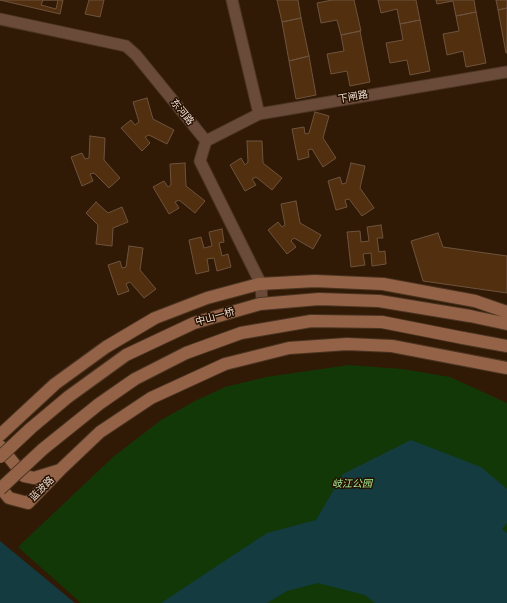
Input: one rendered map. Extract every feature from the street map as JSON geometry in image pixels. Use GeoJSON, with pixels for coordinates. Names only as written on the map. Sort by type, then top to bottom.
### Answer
{"type":"FeatureCollection","features":[{"type":"Feature","properties":{"kind":"street"},"geometry":{"type":"LineString","coordinates":[[232,0],[259,114]]}},
{"type":"Feature","properties":{"kind":"street","name":"东河路"},"geometry":{"type":"LineString","coordinates":[[0,19],[126,46],[136,55],[206,141]]}},
{"type":"Feature","properties":{"kind":"street","name":"下闸路"},"geometry":{"type":"LineString","coordinates":[[206,141],[259,114],[507,72]]}},
{"type":"Feature","properties":{"kind":"street"},"geometry":{"type":"LineString","coordinates":[[206,141],[200,162],[261,284],[262,303]]}},
{"type":"Feature","properties":{"kind":"street"},"geometry":{"type":"LineString","coordinates":[[0,436],[55,384],[112,343],[155,318],[207,298],[261,284],[315,281],[383,284],[475,301],[507,312]]}},
{"type":"Feature","properties":{"kind":"street","name":"中山一桥"},"geometry":{"type":"LineString","coordinates":[[0,457],[31,428],[68,397],[126,355],[194,323],[262,303],[319,299],[379,301],[470,316],[507,324]]}},
{"type":"Feature","properties":{"kind":"street"},"geometry":{"type":"LineString","coordinates":[[0,488],[43,449],[99,404],[135,379],[186,353],[241,333],[311,321],[382,322],[507,346]]}},
{"type":"Feature","properties":{"kind":"street"},"geometry":{"type":"LineString","coordinates":[[60,470],[100,432],[151,398],[225,364],[289,348],[347,344],[392,346],[507,368]]}},
{"type":"Feature","properties":{"kind":"street","name":"蓝波路"},"geometry":{"type":"LineString","coordinates":[[0,446],[24,476],[34,478],[60,470]]}},
{"type":"Feature","properties":{"kind":"street","name":"蓝波路"},"geometry":{"type":"LineString","coordinates":[[0,488],[9,498],[28,503],[60,470]]}},
{"type":"Feature","properties":{"kind":"green space","name":"岐江公园"},"geometry":{"type":"Polygon","coordinates":[[[349,365],[402,369],[450,377],[507,403],[507,603],[81,603],[18,547],[113,457],[161,420],[195,401],[225,387],[266,377],[349,365]]]}},
{"type":"Feature","properties":{"kind":"water"},"geometry":{"type":"Polygon","coordinates":[[[411,440],[481,467],[507,489],[507,523],[502,529],[507,533],[507,603],[375,603],[365,595],[318,583],[287,591],[267,603],[161,603],[267,533],[316,520],[343,474],[411,440]]]}},
{"type":"Feature","properties":{"kind":"water"},"geometry":{"type":"Polygon","coordinates":[[[0,541],[75,603],[0,603],[0,541]]]}},
{"type":"Feature","properties":{"kind":"building"},"geometry":{"type":"Polygon","coordinates":[[[0,0],[63,0],[60,14],[0,0]]]}},
{"type":"Feature","properties":{"kind":"building"},"geometry":{"type":"Polygon","coordinates":[[[43,0],[58,0],[56,9],[41,5],[43,0]]]}},
{"type":"Feature","properties":{"kind":"building"},"geometry":{"type":"Polygon","coordinates":[[[89,0],[104,0],[100,17],[85,14],[89,0]]]}},
{"type":"Feature","properties":{"kind":"building"},"geometry":{"type":"Polygon","coordinates":[[[277,0],[298,0],[301,18],[282,22],[277,0]]]}},
{"type":"Feature","properties":{"kind":"building"},"geometry":{"type":"Polygon","coordinates":[[[332,0],[354,0],[361,31],[341,35],[337,20],[321,23],[317,3],[332,0]]]}},
{"type":"Feature","properties":{"kind":"building"},"geometry":{"type":"Polygon","coordinates":[[[378,0],[416,0],[420,20],[400,24],[397,9],[381,13],[378,0]]]}},
{"type":"Feature","properties":{"kind":"building"},"geometry":{"type":"Polygon","coordinates":[[[436,0],[474,0],[476,12],[456,16],[453,1],[437,4],[436,0]]]}},
{"type":"Feature","properties":{"kind":"building"},"geometry":{"type":"Polygon","coordinates":[[[496,0],[507,0],[507,8],[498,10],[496,0]]]}},
{"type":"Feature","properties":{"kind":"building"},"geometry":{"type":"Polygon","coordinates":[[[507,8],[507,53],[506,53],[498,10],[507,8]]]}},
{"type":"Feature","properties":{"kind":"building"},"geometry":{"type":"Polygon","coordinates":[[[476,12],[486,63],[466,67],[463,51],[447,55],[443,34],[459,31],[456,16],[476,12]]]}},
{"type":"Feature","properties":{"kind":"building"},"geometry":{"type":"Polygon","coordinates":[[[301,18],[309,56],[289,61],[282,22],[301,18]]]}},
{"type":"Feature","properties":{"kind":"building"},"geometry":{"type":"Polygon","coordinates":[[[420,20],[430,71],[410,75],[407,60],[390,63],[386,43],[403,40],[400,24],[420,20]]]}},
{"type":"Feature","properties":{"kind":"building"},"geometry":{"type":"Polygon","coordinates":[[[360,31],[370,82],[350,86],[347,71],[331,74],[327,54],[344,51],[341,35],[360,31]]]}},
{"type":"Feature","properties":{"kind":"building"},"geometry":{"type":"Polygon","coordinates":[[[309,56],[316,95],[296,99],[289,61],[309,56]]]}},
{"type":"Feature","properties":{"kind":"building"},"geometry":{"type":"Polygon","coordinates":[[[147,98],[153,119],[174,130],[167,144],[149,135],[145,137],[150,143],[142,151],[121,128],[131,120],[135,125],[139,122],[133,102],[147,98]]]}},
{"type":"Feature","properties":{"kind":"building"},"geometry":{"type":"Polygon","coordinates":[[[315,112],[329,116],[323,138],[336,158],[323,167],[312,149],[308,150],[309,157],[298,160],[292,129],[304,127],[305,134],[309,133],[315,112]]]}},
{"type":"Feature","properties":{"kind":"building"},"geometry":{"type":"Polygon","coordinates":[[[90,136],[105,138],[104,160],[120,178],[109,188],[94,173],[90,174],[93,181],[82,186],[71,157],[82,153],[85,159],[89,158],[90,136]]]}},
{"type":"Feature","properties":{"kind":"building"},"geometry":{"type":"Polygon","coordinates":[[[247,141],[262,141],[263,163],[282,178],[272,190],[256,177],[252,179],[256,185],[245,191],[230,165],[241,158],[245,165],[248,162],[247,141]]]}},
{"type":"Feature","properties":{"kind":"building"},"geometry":{"type":"Polygon","coordinates":[[[185,163],[186,186],[205,201],[195,213],[179,200],[175,202],[179,208],[169,214],[153,187],[164,181],[168,187],[171,185],[170,164],[185,163]]]}},
{"type":"Feature","properties":{"kind":"building"},"geometry":{"type":"Polygon","coordinates":[[[351,163],[365,166],[360,188],[374,208],[362,216],[349,199],[345,200],[347,207],[336,210],[328,181],[340,177],[342,184],[346,183],[351,163]]]}},
{"type":"Feature","properties":{"kind":"building"},"geometry":{"type":"Polygon","coordinates":[[[296,201],[300,223],[321,235],[313,249],[294,238],[291,241],[296,247],[287,254],[268,230],[278,222],[282,227],[285,225],[281,204],[296,201]]]}},
{"type":"Feature","properties":{"kind":"building"},"geometry":{"type":"Polygon","coordinates":[[[96,202],[108,213],[122,207],[128,222],[113,228],[112,246],[96,244],[98,225],[86,213],[96,202]]]}},
{"type":"Feature","properties":{"kind":"building"},"geometry":{"type":"Polygon","coordinates":[[[381,225],[383,238],[377,238],[379,252],[385,251],[386,264],[372,266],[371,253],[363,254],[365,265],[351,267],[347,232],[360,231],[361,242],[369,241],[367,227],[381,225]]]}},
{"type":"Feature","properties":{"kind":"building"},"geometry":{"type":"Polygon","coordinates":[[[222,229],[224,242],[219,243],[222,256],[228,254],[231,267],[217,271],[214,258],[207,259],[209,271],[196,274],[189,240],[201,237],[204,248],[212,246],[209,232],[222,229]]]}},
{"type":"Feature","properties":{"kind":"building"},"geometry":{"type":"Polygon","coordinates":[[[438,233],[443,247],[507,256],[507,293],[423,281],[411,241],[438,233]]]}},
{"type":"Feature","properties":{"kind":"building"},"geometry":{"type":"Polygon","coordinates":[[[129,246],[143,248],[140,270],[156,289],[144,298],[130,282],[126,284],[129,291],[118,295],[108,265],[120,261],[122,268],[126,267],[129,246]]]}}]}
